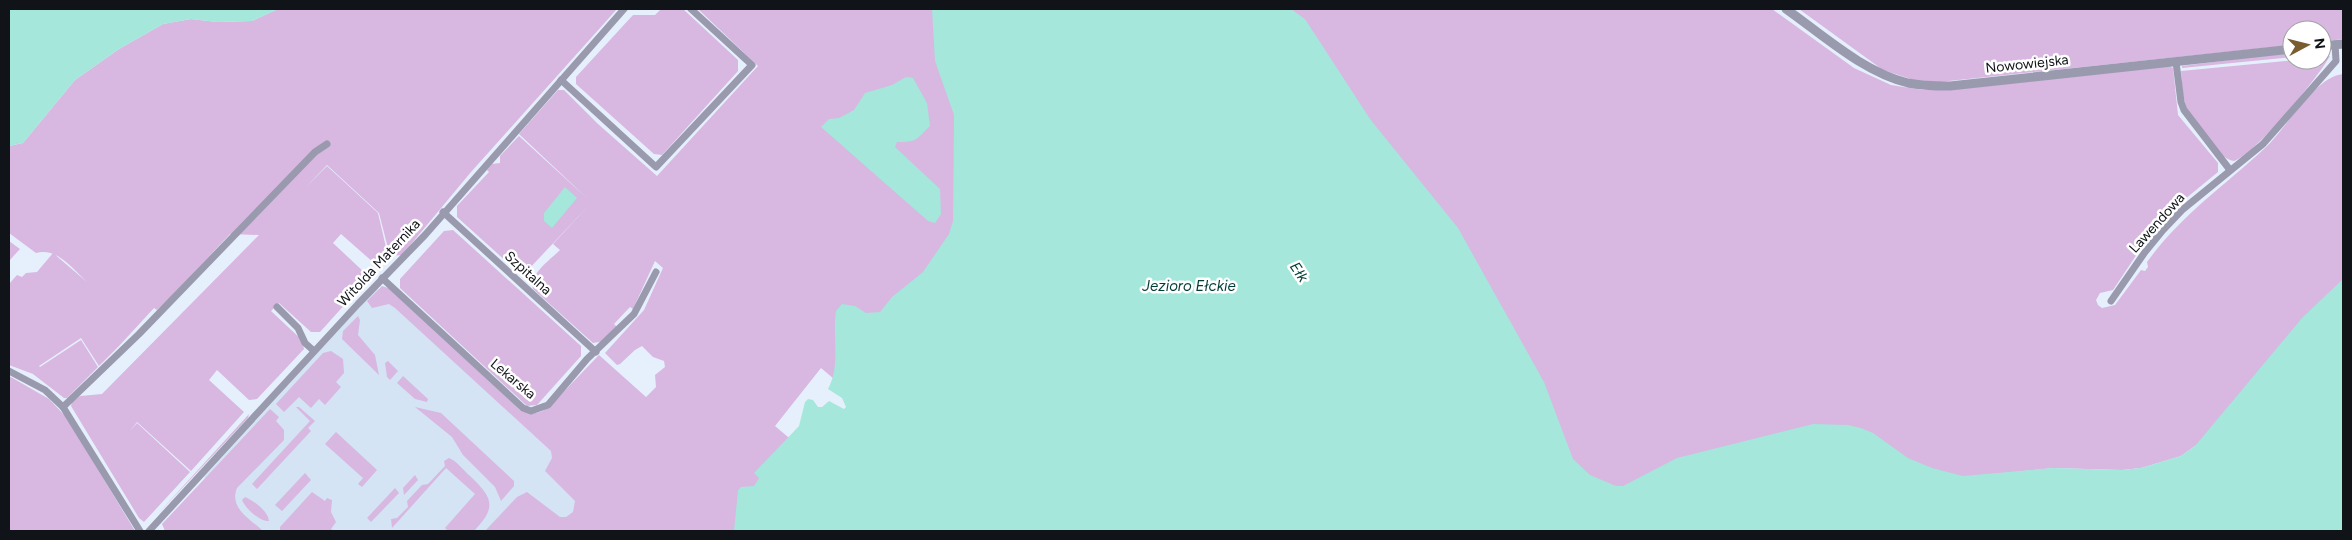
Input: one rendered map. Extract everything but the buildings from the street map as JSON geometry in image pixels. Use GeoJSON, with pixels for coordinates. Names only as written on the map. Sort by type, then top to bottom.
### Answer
{"type":"FeatureCollection","features":[{"type":"Feature","properties":{"kind":"street","name":"Witolda Maternika"},"geometry":{"type":"LineString","coordinates":[[149,531],[314,351],[406,255],[624,9]]}},
{"type":"Feature","properties":{"kind":"street"},"geometry":{"type":"LineString","coordinates":[[561,80],[656,167],[752,65],[691,9]]}},
{"type":"Feature","properties":{"kind":"street","name":"Nowowiejska"},"geometry":{"type":"LineString","coordinates":[[1786,9],[1865,64],[1907,83],[1926,85],[1950,86],[2282,50]]}},
{"type":"Feature","properties":{"kind":"street","name":"Lawendowa"},"geometry":{"type":"LineString","coordinates":[[2111,301],[2144,252],[2182,210],[2263,144],[2336,61],[2339,44]]}},
{"type":"Feature","properties":{"kind":"street"},"geometry":{"type":"LineString","coordinates":[[2176,62],[2181,102],[2184,110],[2230,170]]}},
{"type":"Feature","properties":{"kind":"street"},"geometry":{"type":"LineString","coordinates":[[63,406],[139,334],[315,152],[327,144]]}},
{"type":"Feature","properties":{"kind":"street","name":"Szpitalna"},"geometry":{"type":"LineString","coordinates":[[443,212],[596,352]]}},
{"type":"Feature","properties":{"kind":"street","name":"Lekarska"},"geometry":{"type":"LineString","coordinates":[[382,278],[523,408],[531,411],[548,405],[596,352],[634,314],[656,272]]}},
{"type":"Feature","properties":{"kind":"street"},"geometry":{"type":"LineString","coordinates":[[277,307],[298,328],[305,343],[314,351]]}},
{"type":"Feature","properties":{"kind":"street"},"geometry":{"type":"LineString","coordinates":[[9,372],[45,390],[63,406],[140,531]]}},
{"type":"Feature","properties":{"kind":"shaded area"},"geometry":{"type":"Polygon","coordinates":[[[278,9],[617,9],[471,172],[402,255],[390,256],[379,213],[327,165],[306,187],[327,166],[378,213],[388,256],[383,263],[374,263],[341,234],[333,243],[365,273],[366,281],[320,332],[311,332],[279,303],[271,311],[302,340],[304,349],[257,399],[249,400],[217,370],[209,380],[244,412],[191,471],[137,422],[130,431],[137,423],[190,472],[144,522],[139,518],[71,406],[72,402],[80,396],[102,394],[259,235],[230,234],[168,300],[157,310],[154,308],[99,366],[81,338],[39,366],[81,340],[98,367],[67,398],[64,398],[33,374],[9,365],[9,284],[17,275],[22,277],[26,273],[37,272],[52,254],[36,253],[9,233],[9,146],[23,143],[75,80],[119,49],[163,24],[191,19],[217,22],[252,21],[278,9]],[[56,255],[87,282],[64,260],[56,255]]]}},
{"type":"Feature","properties":{"kind":"shaded area"},"geometry":{"type":"Polygon","coordinates":[[[661,9],[683,9],[738,60],[738,71],[662,155],[654,154],[576,84],[576,77],[633,15],[655,15],[661,9]]]}},
{"type":"Feature","properties":{"kind":"shaded area"},"geometry":{"type":"Polygon","coordinates":[[[698,9],[1019,9],[1002,185],[834,379],[821,368],[775,426],[794,442],[780,531],[485,531],[517,497],[527,492],[560,517],[566,517],[573,512],[575,501],[545,471],[552,458],[551,451],[395,308],[389,304],[372,308],[367,301],[382,286],[391,289],[524,412],[535,413],[549,407],[599,355],[646,397],[656,387],[655,375],[665,367],[664,361],[653,357],[642,346],[617,365],[605,353],[644,310],[663,268],[655,261],[633,309],[630,307],[614,324],[618,328],[604,341],[593,343],[533,289],[534,278],[537,273],[560,250],[553,244],[592,202],[526,272],[518,272],[457,217],[457,206],[489,172],[487,170],[492,164],[500,163],[500,156],[519,136],[589,200],[519,134],[558,90],[564,90],[598,124],[657,176],[758,66],[698,9]]]}},
{"type":"Feature","properties":{"kind":"shaded area"},"geometry":{"type":"Polygon","coordinates":[[[1215,9],[1772,9],[1854,68],[1891,85],[1923,90],[1969,88],[2169,66],[2173,68],[2178,115],[2218,163],[2218,172],[2179,204],[2139,251],[2113,290],[2100,293],[2096,300],[2102,308],[2115,305],[2141,270],[2145,271],[2148,267],[2147,262],[2174,229],[2265,148],[2311,94],[2332,77],[2343,74],[2343,305],[2209,436],[2181,456],[2141,468],[2122,470],[2053,468],[1611,513],[1215,9]]]}},
{"type":"Feature","properties":{"kind":"shaded area"},"geometry":{"type":"Polygon","coordinates":[[[1799,9],[2343,9],[2343,39],[2332,41],[2332,20],[2282,20],[2282,46],[1939,82],[1914,80],[1883,70],[1799,9]]]}},
{"type":"Feature","properties":{"kind":"shaded area"},"geometry":{"type":"Polygon","coordinates":[[[2282,53],[2282,58],[2182,68],[2182,66],[2282,53]]]}},
{"type":"Feature","properties":{"kind":"shaded area"},"geometry":{"type":"Polygon","coordinates":[[[2282,61],[2282,70],[2321,70],[2271,130],[2244,155],[2234,161],[2220,154],[2193,121],[2186,106],[2181,71],[2282,61]]]}},
{"type":"Feature","properties":{"kind":"shaded area"},"geometry":{"type":"Polygon","coordinates":[[[453,230],[581,346],[581,356],[537,405],[527,406],[400,288],[400,279],[444,231],[453,230]]]}},
{"type":"Feature","properties":{"kind":"shaded area"},"geometry":{"type":"Polygon","coordinates":[[[9,241],[20,249],[9,261],[9,241]]]}},
{"type":"Feature","properties":{"kind":"shaded area"},"geometry":{"type":"Polygon","coordinates":[[[377,288],[610,501],[583,531],[258,531],[204,477],[377,288]]]}},
{"type":"Feature","properties":{"kind":"shaded area"},"geometry":{"type":"Polygon","coordinates":[[[358,316],[360,320],[358,335],[375,355],[379,375],[342,339],[343,331],[358,316]]]}},
{"type":"Feature","properties":{"kind":"shaded area"},"geometry":{"type":"Polygon","coordinates":[[[331,351],[343,359],[344,373],[336,382],[341,387],[325,405],[319,399],[311,408],[299,397],[284,412],[276,404],[323,353],[331,351]]]}},
{"type":"Feature","properties":{"kind":"shaded area"},"geometry":{"type":"Polygon","coordinates":[[[388,361],[398,371],[390,380],[387,377],[385,363],[388,361]]]}},
{"type":"Feature","properties":{"kind":"shaded area"},"geometry":{"type":"Polygon","coordinates":[[[9,376],[49,399],[67,418],[135,531],[9,531],[9,376]]]}},
{"type":"Feature","properties":{"kind":"shaded area"},"geometry":{"type":"Polygon","coordinates":[[[403,376],[428,399],[427,402],[415,399],[397,383],[403,376]]]}},
{"type":"Feature","properties":{"kind":"shaded area"},"geometry":{"type":"Polygon","coordinates":[[[296,407],[299,407],[315,421],[308,428],[311,431],[257,489],[252,484],[310,421],[296,407]]]}},
{"type":"Feature","properties":{"kind":"shaded area"},"geometry":{"type":"Polygon","coordinates":[[[415,407],[441,413],[514,481],[514,486],[501,501],[495,487],[463,455],[452,437],[415,407]]]}},
{"type":"Feature","properties":{"kind":"shaded area"},"geometry":{"type":"Polygon","coordinates":[[[270,409],[279,417],[276,421],[284,430],[284,440],[237,488],[235,495],[238,507],[263,531],[165,531],[162,524],[270,409]]]}},
{"type":"Feature","properties":{"kind":"shaded area"},"geometry":{"type":"Polygon","coordinates":[[[249,414],[248,418],[155,517],[249,414]]]}},
{"type":"Feature","properties":{"kind":"shaded area"},"geometry":{"type":"Polygon","coordinates":[[[336,432],[377,470],[362,487],[358,484],[363,478],[325,444],[336,432]]]}},
{"type":"Feature","properties":{"kind":"shaded area"},"geometry":{"type":"Polygon","coordinates":[[[449,458],[457,463],[478,484],[487,497],[489,509],[481,523],[474,531],[448,531],[445,528],[475,494],[446,468],[392,528],[391,519],[397,518],[408,507],[407,501],[422,485],[428,484],[445,466],[444,461],[449,458]]]}},
{"type":"Feature","properties":{"kind":"shaded area"},"geometry":{"type":"Polygon","coordinates":[[[305,473],[311,480],[282,511],[275,505],[305,473]]]}},
{"type":"Feature","properties":{"kind":"shaded area"},"geometry":{"type":"Polygon","coordinates":[[[415,475],[418,480],[404,495],[403,488],[415,475]]]}},
{"type":"Feature","properties":{"kind":"shaded area"},"geometry":{"type":"Polygon","coordinates":[[[395,488],[399,493],[371,522],[367,518],[395,488]]]}},
{"type":"Feature","properties":{"kind":"shaded area"},"geometry":{"type":"Polygon","coordinates":[[[312,492],[325,501],[327,498],[332,500],[331,512],[336,522],[331,529],[334,531],[280,531],[280,527],[312,492]]]}},
{"type":"Feature","properties":{"kind":"shaded area"},"geometry":{"type":"Polygon","coordinates":[[[245,497],[263,510],[269,521],[257,517],[249,510],[242,500],[245,497]]]}},
{"type":"Feature","properties":{"kind":"water"},"geometry":{"type":"Polygon","coordinates":[[[9,9],[278,9],[252,21],[217,22],[191,19],[163,24],[119,49],[75,80],[23,143],[9,146],[9,9]]]}},
{"type":"Feature","properties":{"kind":"water","name":"Jezioro Ełckie"},"geometry":{"type":"Polygon","coordinates":[[[932,9],[1291,9],[1305,19],[1370,119],[1458,228],[1544,382],[1573,459],[1590,475],[1616,486],[1623,486],[1677,458],[1813,424],[1848,425],[1861,428],[1873,433],[1908,458],[1932,468],[1963,476],[2053,468],[2122,470],[2141,468],[2181,456],[2195,446],[2302,318],[2343,279],[2343,531],[734,531],[738,490],[741,487],[754,486],[759,478],[754,473],[799,426],[805,402],[808,399],[813,400],[818,407],[822,407],[829,401],[844,409],[846,407],[842,398],[828,389],[832,380],[835,361],[836,311],[842,304],[855,306],[866,313],[880,312],[892,297],[923,272],[949,234],[953,221],[954,115],[935,61],[932,9]]]}},
{"type":"Feature","properties":{"kind":"water"},"geometry":{"type":"Polygon","coordinates":[[[906,77],[913,78],[927,103],[930,126],[913,141],[897,142],[895,147],[940,189],[941,214],[935,223],[928,221],[821,127],[829,119],[839,118],[854,110],[865,93],[892,85],[906,77]]]}},
{"type":"Feature","properties":{"kind":"water"},"geometry":{"type":"Polygon","coordinates":[[[565,187],[577,198],[552,228],[544,221],[544,213],[565,187]]]}},
{"type":"Feature","properties":{"kind":"water label","name":"Ełk"},"geometry":{"type":"Point","coordinates":[1299,272]}}]}
